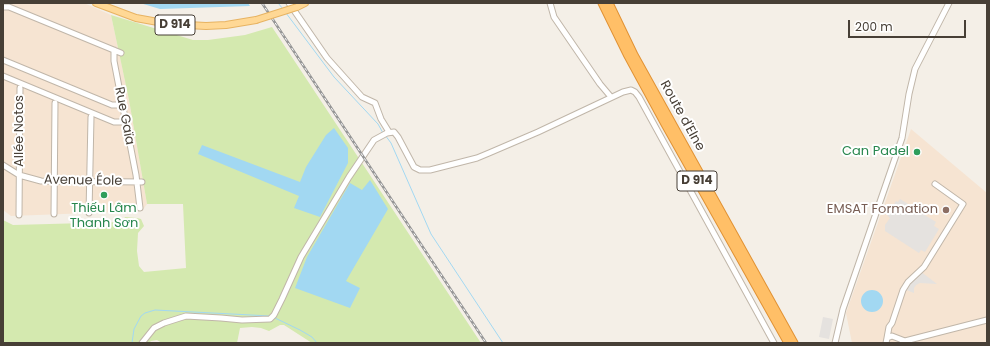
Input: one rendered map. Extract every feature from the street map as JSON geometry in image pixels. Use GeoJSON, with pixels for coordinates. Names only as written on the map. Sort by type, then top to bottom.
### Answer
{"type":"FeatureCollection","features":[{"type":"Feature","properties":{"kind":"highway","name":"Route d'Elne"},"geometry":{"type":"LineString","coordinates":[[601,3],[621,46],[627,54],[788,343]]}},
{"type":"Feature","properties":{"kind":"highway","name":"Route d'Elne"},"geometry":{"type":"LineString","coordinates":[[610,3],[634,55],[794,343]]}},
{"type":"Feature","properties":{"kind":"highway"},"geometry":{"type":"LineString","coordinates":[[725,219],[753,262],[798,343]]}},
{"type":"Feature","properties":{"kind":"highway"},"geometry":{"type":"LineString","coordinates":[[768,307],[785,343]]}},
{"type":"Feature","properties":{"kind":"main road","name":"D 914"},"geometry":{"type":"LineString","coordinates":[[96,3],[136,18],[169,24],[206,26],[226,25],[256,18],[294,4],[305,3]]}},
{"type":"Feature","properties":{"kind":"main road","name":"D 914"},"geometry":{"type":"LineString","coordinates":[[104,3],[137,15],[169,22],[206,24],[256,18]]}},
{"type":"Feature","properties":{"kind":"street"},"geometry":{"type":"LineString","coordinates":[[550,3],[554,17],[600,84],[611,97]]}},
{"type":"Feature","properties":{"kind":"street"},"geometry":{"type":"LineString","coordinates":[[835,343],[839,326],[902,138],[909,94],[915,69],[949,3]]}},
{"type":"Feature","properties":{"kind":"street"},"geometry":{"type":"LineString","coordinates":[[294,4],[327,58],[362,97],[375,103],[388,132]]}},
{"type":"Feature","properties":{"kind":"street"},"geometry":{"type":"LineString","coordinates":[[3,7],[10,7],[122,53]]}},
{"type":"Feature","properties":{"kind":"street","name":"Rue Gaïa"},"geometry":{"type":"LineString","coordinates":[[114,50],[114,61],[125,122],[139,182],[140,208]]}},
{"type":"Feature","properties":{"kind":"street"},"geometry":{"type":"LineString","coordinates":[[3,60],[112,105],[122,105]]}},
{"type":"Feature","properties":{"kind":"street"},"geometry":{"type":"LineString","coordinates":[[3,76],[114,122],[125,122]]}},
{"type":"Feature","properties":{"kind":"street","name":"Allée Notos"},"geometry":{"type":"LineString","coordinates":[[18,215],[20,88]]}},
{"type":"Feature","properties":{"kind":"street"},"geometry":{"type":"LineString","coordinates":[[142,343],[154,328],[186,316],[242,320],[270,319],[274,315],[282,299],[301,257],[367,149],[374,140],[380,136],[388,132],[394,132],[414,167],[420,170],[430,170],[477,158],[538,132],[611,97],[631,90],[639,97],[774,343]]}},
{"type":"Feature","properties":{"kind":"street"},"geometry":{"type":"LineString","coordinates":[[54,214],[56,103]]}},
{"type":"Feature","properties":{"kind":"street"},"geometry":{"type":"LineString","coordinates":[[89,213],[91,117]]}},
{"type":"Feature","properties":{"kind":"street","name":"Avenue Éole"},"geometry":{"type":"LineString","coordinates":[[3,165],[19,175],[41,181],[139,182]]}},
{"type":"Feature","properties":{"kind":"street"},"geometry":{"type":"LineString","coordinates":[[935,184],[963,204],[924,267],[908,282],[903,290],[892,323],[889,327],[886,342],[987,320]]}},
{"type":"Feature","properties":{"kind":"street"},"geometry":{"type":"LineString","coordinates":[[892,323],[892,331],[900,340]]}},
{"type":"Feature","properties":{"kind":"street"},"geometry":{"type":"LineString","coordinates":[[839,326],[840,343]]}},
{"type":"Feature","properties":{"kind":"shaded area"},"geometry":{"type":"Polygon","coordinates":[[[3,3],[84,3],[111,15],[129,100],[147,204],[142,211],[11,216],[3,210],[3,3]]]}},
{"type":"Feature","properties":{"kind":"shaded area"},"geometry":{"type":"Polygon","coordinates":[[[911,129],[987,193],[987,343],[852,343],[846,313],[911,129]]]}},
{"type":"Feature","properties":{"kind":"shaded area"},"geometry":{"type":"Polygon","coordinates":[[[900,199],[936,222],[934,226],[939,229],[925,252],[921,250],[919,253],[885,231],[885,225],[890,218],[887,215],[896,201],[898,202],[900,199]]]}},
{"type":"Feature","properties":{"kind":"shaded area"},"geometry":{"type":"Polygon","coordinates":[[[920,271],[937,284],[920,283],[914,288],[914,293],[904,289],[920,271]]]}},
{"type":"Feature","properties":{"kind":"shaded area"},"geometry":{"type":"Polygon","coordinates":[[[823,317],[833,319],[829,339],[819,337],[823,317]]]}},
{"type":"Feature","properties":{"kind":"green space"},"geometry":{"type":"Polygon","coordinates":[[[111,15],[193,40],[208,40],[245,35],[272,27],[481,343],[312,343],[284,325],[280,325],[269,331],[252,327],[240,328],[237,343],[162,343],[157,340],[149,343],[3,343],[3,220],[13,225],[122,222],[125,217],[141,219],[144,226],[138,233],[137,251],[139,266],[144,272],[186,268],[183,204],[147,204],[129,100],[111,15]]]}},
{"type":"Feature","properties":{"kind":"water"},"geometry":{"type":"Polygon","coordinates":[[[140,3],[248,3],[250,6],[160,9],[140,3]]]}},
{"type":"Feature","properties":{"kind":"water"},"geometry":{"type":"Polygon","coordinates":[[[334,128],[348,148],[348,163],[320,217],[294,208],[299,196],[198,154],[202,145],[300,182],[306,167],[326,135],[334,128]]]}},
{"type":"Feature","properties":{"kind":"water"},"geometry":{"type":"Polygon","coordinates":[[[370,180],[388,209],[346,281],[360,288],[350,308],[295,288],[307,257],[350,183],[362,190],[370,180]]]}},
{"type":"Feature","properties":{"kind":"water"},"geometry":{"type":"Polygon","coordinates":[[[872,290],[880,293],[883,301],[880,309],[872,312],[864,309],[861,301],[864,293],[872,290]]]}},
{"type":"Feature","properties":{"kind":"waterway"},"geometry":{"type":"LineString","coordinates":[[278,3],[283,9]]}},
{"type":"Feature","properties":{"kind":"waterway"},"geometry":{"type":"LineString","coordinates":[[286,13],[334,77],[378,124],[383,133]]}},
{"type":"Feature","properties":{"kind":"waterway"},"geometry":{"type":"LineString","coordinates":[[385,135],[391,143],[431,234],[503,343]]}},
{"type":"Feature","properties":{"kind":"waterway"},"geometry":{"type":"LineString","coordinates":[[132,343],[134,329],[141,316],[155,310],[270,316]]}},
{"type":"Feature","properties":{"kind":"waterway"},"geometry":{"type":"LineString","coordinates":[[275,318],[312,337],[317,343]]}},
{"type":"Feature","properties":{"kind":"railway"},"geometry":{"type":"LineString","coordinates":[[262,3],[486,343]]}},
{"type":"Feature","properties":{"kind":"place","name":"Can Padel"},"geometry":{"type":"Point","coordinates":[917,152]}},
{"type":"Feature","properties":{"kind":"place","name":"Thiếu Lâm Thanh Sơn"},"geometry":{"type":"Point","coordinates":[104,195]}},
{"type":"Feature","properties":{"kind":"place","name":"EMSAT Formation"},"geometry":{"type":"Point","coordinates":[946,210]}}]}
